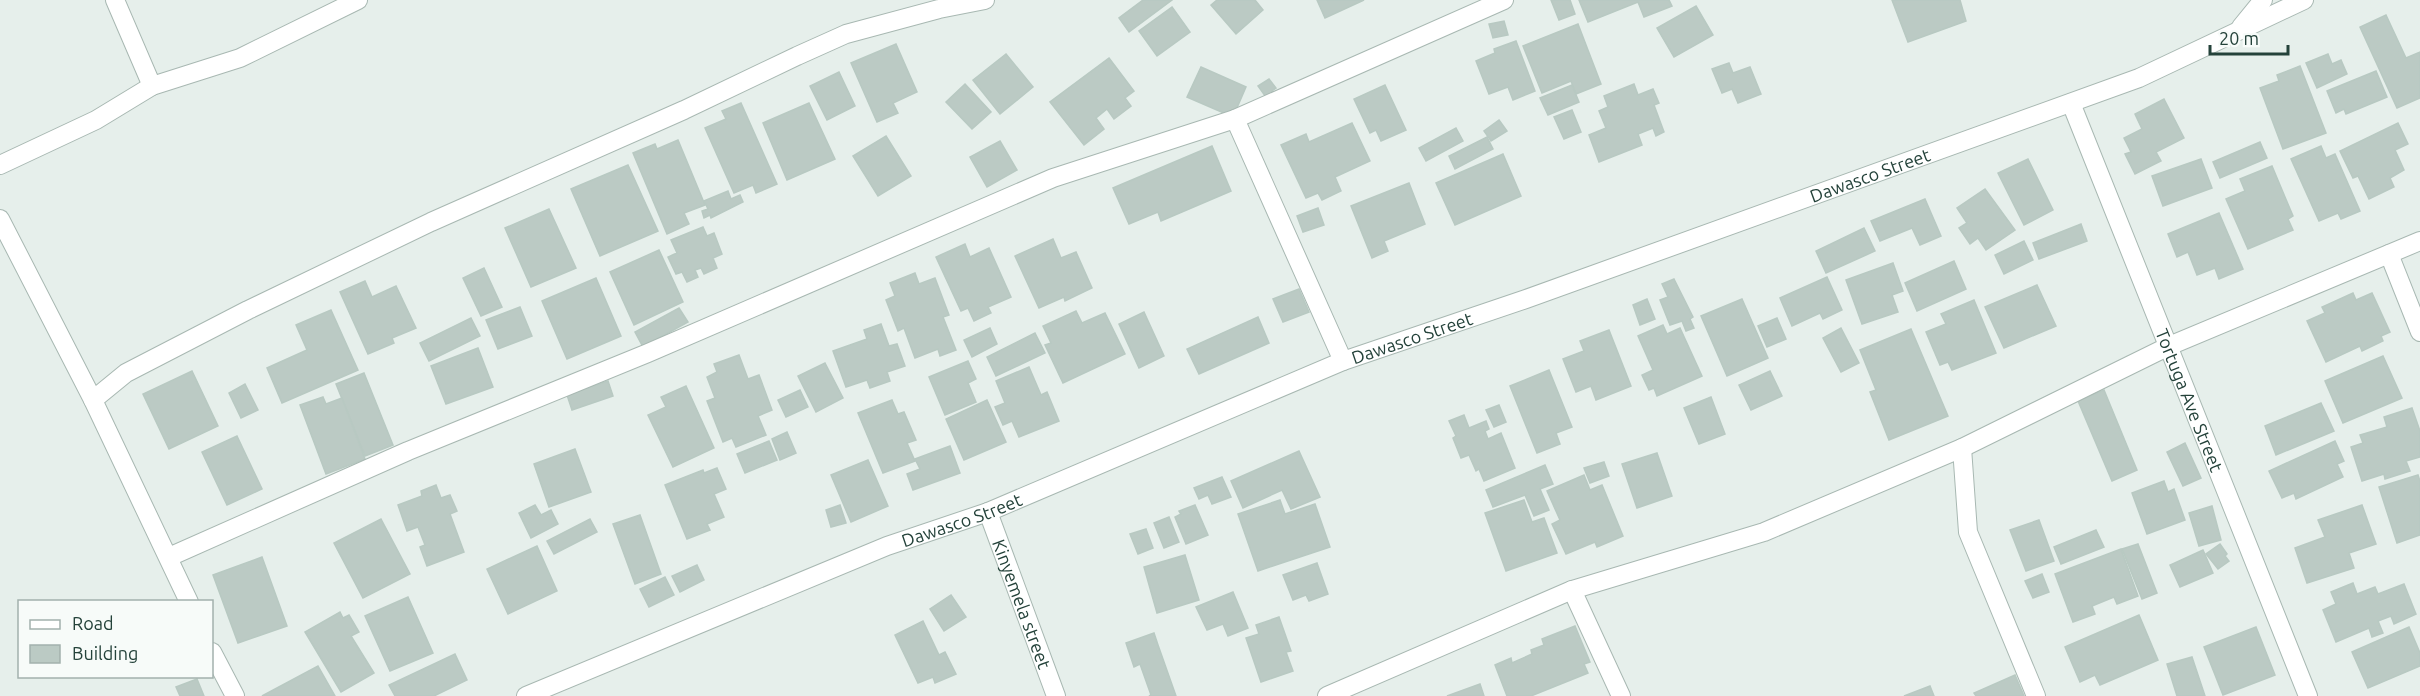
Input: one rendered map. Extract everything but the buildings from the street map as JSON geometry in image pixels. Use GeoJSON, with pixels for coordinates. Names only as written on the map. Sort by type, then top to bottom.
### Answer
{"type":"FeatureCollection","features":[{"type":"Feature","properties":{"kind":"street"},"geometry":{"type":"LineString","coordinates":[[116,0],[152,86]]}},
{"type":"Feature","properties":{"kind":"street"},"geometry":{"type":"LineString","coordinates":[[0,165],[96,120],[152,86],[240,58],[358,0]]}},
{"type":"Feature","properties":{"kind":"street"},"geometry":{"type":"LineString","coordinates":[[93,400],[136,367],[248,310],[431,222],[684,110],[846,34],[939,9],[985,0]]}},
{"type":"Feature","properties":{"kind":"street"},"geometry":{"type":"LineString","coordinates":[[169,557],[408,451],[648,353],[1053,178],[1235,119],[1504,0]]}},
{"type":"Feature","properties":{"kind":"street"},"geometry":{"type":"LineString","coordinates":[[2238,31],[2263,0]]}},
{"type":"Feature","properties":{"kind":"street","name":"Dawasco Street"},"geometry":{"type":"LineString","coordinates":[[526,696],[887,546],[988,512],[1343,361],[1538,295],[2139,78],[2304,0]]}},
{"type":"Feature","properties":{"kind":"street","name":"Tortuga Ave Street"},"geometry":{"type":"LineString","coordinates":[[2071,103],[2308,696]]}},
{"type":"Feature","properties":{"kind":"street"},"geometry":{"type":"LineString","coordinates":[[1235,119],[1343,361]]}},
{"type":"Feature","properties":{"kind":"street"},"geometry":{"type":"LineString","coordinates":[[0,219],[93,400],[188,600]]}},
{"type":"Feature","properties":{"kind":"street"},"geometry":{"type":"LineString","coordinates":[[1334,695],[1572,590],[1764,532],[1962,448],[2169,345],[2420,241]]}},
{"type":"Feature","properties":{"kind":"street"},"geometry":{"type":"LineString","coordinates":[[2389,254],[2420,332]]}},
{"type":"Feature","properties":{"kind":"street"},"geometry":{"type":"LineString","coordinates":[[1962,448],[1968,532],[2036,696]]}},
{"type":"Feature","properties":{"kind":"street","name":"Kinyemela street"},"geometry":{"type":"LineString","coordinates":[[988,512],[1056,696]]}},
{"type":"Feature","properties":{"kind":"street"},"geometry":{"type":"LineString","coordinates":[[1572,590],[1621,696]]}},
{"type":"Feature","properties":{"kind":"street"},"geometry":{"type":"LineString","coordinates":[[213,654],[235,696]]}}]}
